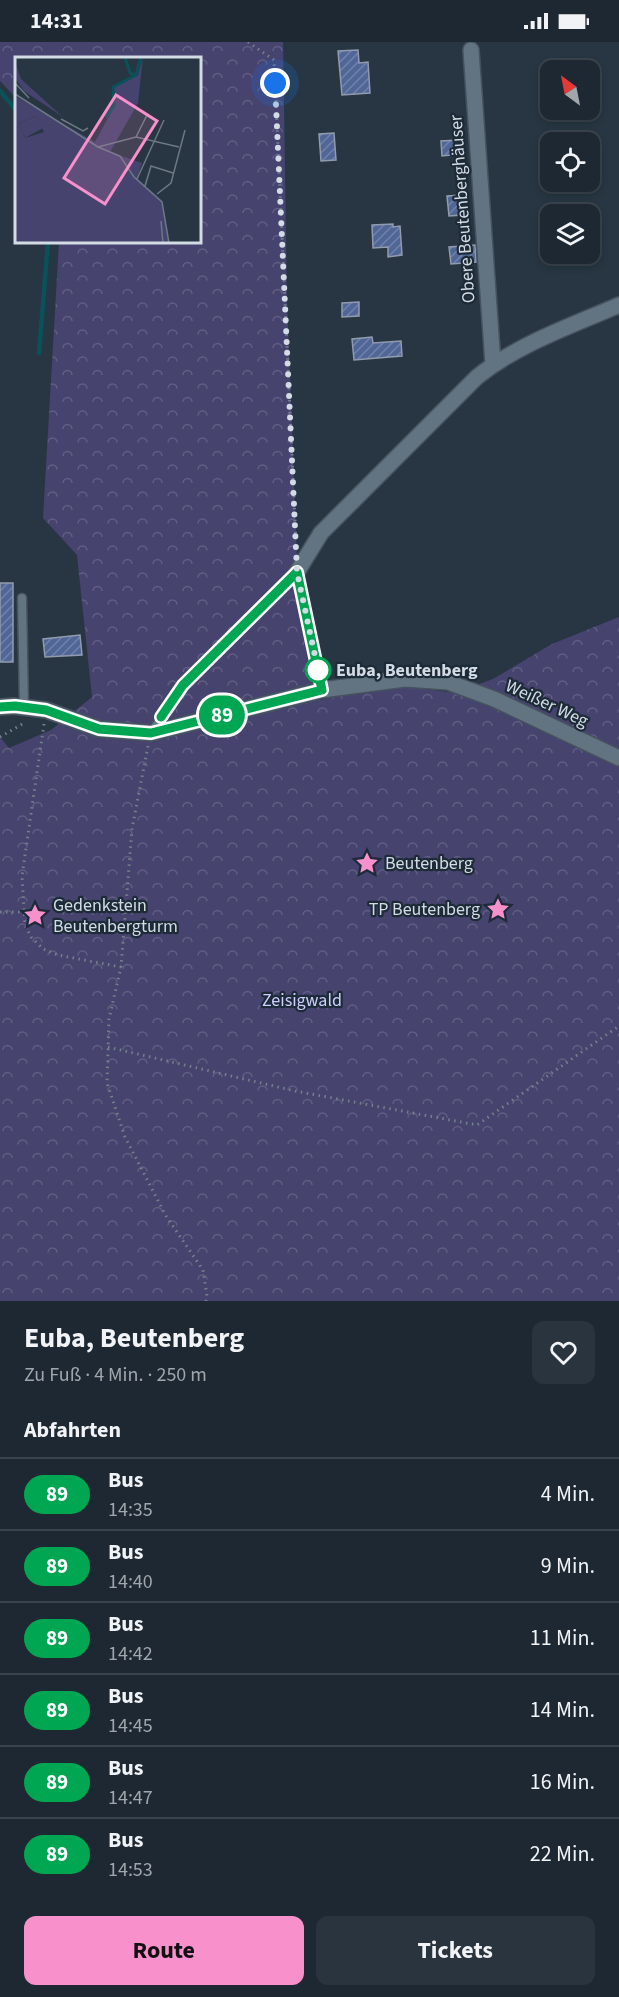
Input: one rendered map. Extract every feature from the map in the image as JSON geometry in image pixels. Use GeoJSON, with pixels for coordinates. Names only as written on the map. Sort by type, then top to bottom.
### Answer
{"type":"FeatureCollection","features":[{"type":"Feature","properties":{"kind":"street","name":"Obere Beutenberghäuser"},"geometry":{"type":"LineString","coordinates":[[471,50],[493,364]]}},
{"type":"Feature","properties":{"kind":"street"},"geometry":{"type":"LineString","coordinates":[[297,572],[321,533],[477,377],[493,364],[524,346],[619,305]]}},
{"type":"Feature","properties":{"kind":"street","name":"Weißer Weg"},"geometry":{"type":"LineString","coordinates":[[0,707],[46,710],[99,729],[151,733],[322,690],[405,679],[448,682],[494,699],[619,758]]}},
{"type":"Feature","properties":{"kind":"lane"},"geometry":{"type":"LineString","coordinates":[[297,572],[322,690]]}},
{"type":"Feature","properties":{"kind":"lane"},"geometry":{"type":"LineString","coordinates":[[151,733],[183,685],[297,572]]}},
{"type":"Feature","properties":{"kind":"lane"},"geometry":{"type":"LineString","coordinates":[[22,598],[24,707]]}},
{"type":"Feature","properties":{"kind":"path"},"geometry":{"type":"LineString","coordinates":[[248,42],[274,60],[297,572]]}},
{"type":"Feature","properties":{"kind":"path"},"geometry":{"type":"LineString","coordinates":[[46,710],[22,876],[25,925],[31,937],[43,949],[58,955],[121,967]]}},
{"type":"Feature","properties":{"kind":"path"},"geometry":{"type":"LineString","coordinates":[[151,733],[132,829],[121,967],[109,1018],[107,1083],[125,1137],[166,1216],[203,1270],[206,1301]]}},
{"type":"Feature","properties":{"kind":"path"},"geometry":{"type":"LineString","coordinates":[[0,912],[23,912]]}},
{"type":"Feature","properties":{"kind":"path"},"geometry":{"type":"LineString","coordinates":[[108,1047],[295,1091],[477,1125],[619,1026]]}},
{"type":"Feature","properties":{"kind":"green space","name":"Zeisigwald"},"geometry":{"type":"Polygon","coordinates":[[[0,42],[283,42],[287,300],[299,612],[320,700],[397,685],[455,693],[493,679],[552,644],[619,617],[619,1301],[0,1301],[0,737],[9,748],[51,730],[92,697],[77,555],[43,518],[59,243],[201,243],[201,57],[15,57],[15,97],[0,81],[0,42]]]}},
{"type":"Feature","properties":{"kind":"building"},"geometry":{"type":"Polygon","coordinates":[[[358,50],[359,63],[368,62],[370,93],[342,95],[338,51],[358,50]]]}},
{"type":"Feature","properties":{"kind":"building"},"geometry":{"type":"Polygon","coordinates":[[[334,133],[336,160],[321,161],[319,134],[334,133]]]}},
{"type":"Feature","properties":{"kind":"building"},"geometry":{"type":"Polygon","coordinates":[[[459,140],[460,154],[442,156],[441,141],[459,140]]]}},
{"type":"Feature","properties":{"kind":"building"},"geometry":{"type":"Polygon","coordinates":[[[462,195],[463,215],[449,216],[447,196],[462,195]]]}},
{"type":"Feature","properties":{"kind":"building"},"geometry":{"type":"Polygon","coordinates":[[[393,224],[393,227],[400,226],[402,255],[388,257],[388,247],[373,248],[372,225],[393,224]]]}},
{"type":"Feature","properties":{"kind":"building"},"geometry":{"type":"Polygon","coordinates":[[[475,245],[476,262],[451,264],[449,247],[475,245]]]}},
{"type":"Feature","properties":{"kind":"building"},"geometry":{"type":"Polygon","coordinates":[[[359,302],[359,316],[342,317],[342,303],[359,302]]]}},
{"type":"Feature","properties":{"kind":"building"},"geometry":{"type":"Polygon","coordinates":[[[372,337],[373,343],[401,341],[402,356],[354,360],[352,339],[372,337]]]}},
{"type":"Feature","properties":{"kind":"building"},"geometry":{"type":"Polygon","coordinates":[[[0,583],[13,583],[13,662],[0,662],[0,583]]]}},
{"type":"Feature","properties":{"kind":"building"},"geometry":{"type":"Polygon","coordinates":[[[80,635],[82,655],[45,657],[43,639],[80,635]]]}},
{"type":"Feature","properties":{"kind":"waterway"},"geometry":{"type":"LineString","coordinates":[[0,91],[15,109]]}},
{"type":"Feature","properties":{"kind":"waterway"},"geometry":{"type":"LineString","coordinates":[[39,353],[48,243]]}},
{"type":"Feature","properties":{"kind":"bus line","name":"89"},"geometry":{"type":"LineString","coordinates":[[0,707],[15,706],[46,710],[99,729],[151,733],[322,690],[297,572],[183,685],[161,717]]}},
{"type":"Feature","properties":{"kind":"place","name":"Euba, Beutenberg"},"geometry":{"type":"Point","coordinates":[318,670]}},
{"type":"Feature","properties":{"kind":"place","name":"Beutenberg"},"geometry":{"type":"Point","coordinates":[367,863]}},
{"type":"Feature","properties":{"kind":"place","name":"TP Beutenberg"},"geometry":{"type":"Point","coordinates":[498,909]}},
{"type":"Feature","properties":{"kind":"place","name":"Gedenkstein Beutenbergturm"},"geometry":{"type":"Point","coordinates":[35,915]}},
{"type":"Feature","properties":{"kind":"route"},"geometry":{"type":"LineString","coordinates":[[275,83],[297,572],[318,670]]}}]}
